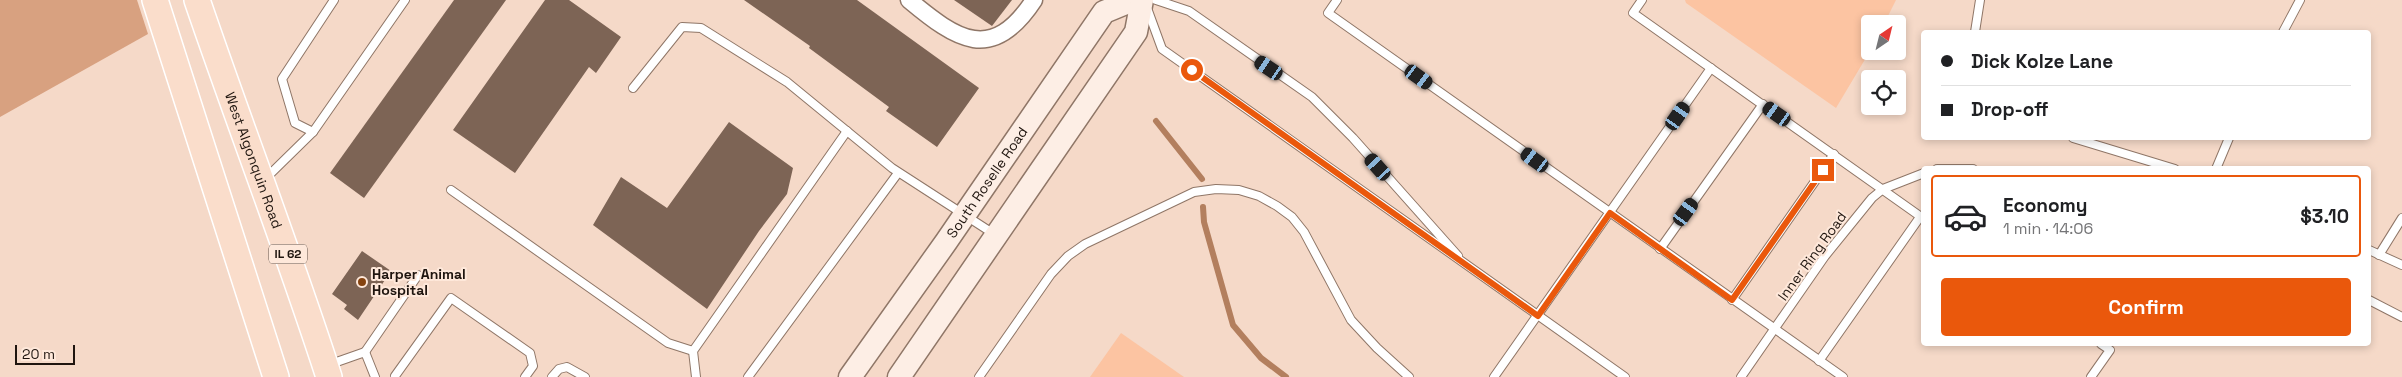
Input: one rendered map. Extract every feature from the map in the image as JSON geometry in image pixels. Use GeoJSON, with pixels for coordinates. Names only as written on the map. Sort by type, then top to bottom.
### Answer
{"type":"FeatureCollection","features":[{"type":"Feature","properties":{"kind":"main road"},"geometry":{"type":"LineString","coordinates":[[155,0],[276,377]]}},
{"type":"Feature","properties":{"kind":"main road","name":"West Algonquin Road"},"geometry":{"type":"LineString","coordinates":[[197,0],[282,234],[327,371]]}},
{"type":"Feature","properties":{"kind":"main road","name":"South Roselle Road"},"geometry":{"type":"LineString","coordinates":[[850,377],[1104,12],[1133,0]]}},
{"type":"Feature","properties":{"kind":"main road"},"geometry":{"type":"LineString","coordinates":[[899,377],[1136,32],[1143,0]]}},
{"type":"Feature","properties":{"kind":"street"},"geometry":{"type":"LineString","coordinates":[[909,0],[937,23],[959,36],[980,40],[1001,36],[1023,16],[1034,0]]}},
{"type":"Feature","properties":{"kind":"lane"},"geometry":{"type":"LineString","coordinates":[[312,132],[296,123],[282,79],[334,0]]}},
{"type":"Feature","properties":{"kind":"lane"},"geometry":{"type":"LineString","coordinates":[[262,183],[312,132],[405,0]]}},
{"type":"Feature","properties":{"kind":"lane"},"geometry":{"type":"LineString","coordinates":[[1143,0],[1162,49],[1467,267],[1625,377]]}},
{"type":"Feature","properties":{"kind":"lane"},"geometry":{"type":"LineString","coordinates":[[1156,0],[1189,11],[1312,97],[1353,138],[1467,267]]}},
{"type":"Feature","properties":{"kind":"lane"},"geometry":{"type":"LineString","coordinates":[[1337,0],[1328,12],[1774,330],[1843,377]]}},
{"type":"Feature","properties":{"kind":"lane"},"geometry":{"type":"LineString","coordinates":[[1642,0],[1633,13],[1921,217]]}},
{"type":"Feature","properties":{"kind":"lane"},"geometry":{"type":"LineString","coordinates":[[1975,30],[1980,0]]}},
{"type":"Feature","properties":{"kind":"lane"},"geometry":{"type":"LineString","coordinates":[[2284,30],[2300,0]]}},
{"type":"Feature","properties":{"kind":"lane"},"geometry":{"type":"LineString","coordinates":[[633,88],[682,27],[701,28],[786,82],[898,173],[996,236]]}},
{"type":"Feature","properties":{"kind":"lane"},"geometry":{"type":"LineString","coordinates":[[1494,377],[1711,68]]}},
{"type":"Feature","properties":{"kind":"lane"},"geometry":{"type":"LineString","coordinates":[[1660,248],[1763,104]]}},
{"type":"Feature","properties":{"kind":"lane"},"geometry":{"type":"LineString","coordinates":[[696,377],[693,351],[847,131]]}},
{"type":"Feature","properties":{"kind":"lane"},"geometry":{"type":"LineString","coordinates":[[2080,140],[2165,166]]}},
{"type":"Feature","properties":{"kind":"lane"},"geometry":{"type":"LineString","coordinates":[[2217,166],[2228,140]]}},
{"type":"Feature","properties":{"kind":"lane"},"geometry":{"type":"LineString","coordinates":[[1732,300],[1834,154]]}},
{"type":"Feature","properties":{"kind":"lane"},"geometry":{"type":"LineString","coordinates":[[748,377],[898,173]]}},
{"type":"Feature","properties":{"kind":"lane","name":"Inner Ring Road"},"geometry":{"type":"LineString","coordinates":[[1741,377],[1826,256],[1862,210],[1883,190],[1921,174]]}},
{"type":"Feature","properties":{"kind":"lane"},"geometry":{"type":"LineString","coordinates":[[979,377],[1051,274],[1068,256],[1085,244],[1194,192],[1216,188],[1239,190],[1259,196],[1292,217],[1304,232],[1351,320],[1377,348],[1409,377]]}},
{"type":"Feature","properties":{"kind":"lane"},"geometry":{"type":"LineString","coordinates":[[451,190],[668,343],[693,351]]}},
{"type":"Feature","properties":{"kind":"lane"},"geometry":{"type":"LineString","coordinates":[[2379,254],[2402,218]]}},
{"type":"Feature","properties":{"kind":"lane"},"geometry":{"type":"LineString","coordinates":[[1820,361],[1921,219]]}},
{"type":"Feature","properties":{"kind":"lane"},"geometry":{"type":"LineString","coordinates":[[2371,251],[2402,265]]}},
{"type":"Feature","properties":{"kind":"lane"},"geometry":{"type":"LineString","coordinates":[[327,371],[365,352],[418,275]]}},
{"type":"Feature","properties":{"kind":"lane"},"geometry":{"type":"LineString","coordinates":[[395,377],[451,298],[530,353],[533,366],[526,377]]}},
{"type":"Feature","properties":{"kind":"lane"},"geometry":{"type":"LineString","coordinates":[[2371,301],[2402,316]]}},
{"type":"Feature","properties":{"kind":"lane"},"geometry":{"type":"LineString","coordinates":[[2091,377],[2110,350],[2104,346]]}},
{"type":"Feature","properties":{"kind":"lane"},"geometry":{"type":"LineString","coordinates":[[365,352],[375,377]]}},
{"type":"Feature","properties":{"kind":"lane"},"geometry":{"type":"LineString","coordinates":[[552,377],[559,369],[567,367],[583,377]]}},
{"type":"Feature","properties":{"kind":"shaded area"},"geometry":{"type":"Polygon","coordinates":[[[0,0],[137,0],[148,34],[0,117],[0,0]]]}},
{"type":"Feature","properties":{"kind":"shaded area"},"geometry":{"type":"Polygon","coordinates":[[[1685,0],[1896,0],[1888,15],[1861,15],[1861,60],[1865,60],[1836,108],[1686,3],[1685,0]]]}},
{"type":"Feature","properties":{"kind":"shaded area"},"geometry":{"type":"Polygon","coordinates":[[[1121,333],[1184,377],[1090,377],[1121,333]]]}},
{"type":"Feature","properties":{"kind":"building"},"geometry":{"type":"Polygon","coordinates":[[[454,0],[506,0],[364,198],[330,173],[454,0]]]}},
{"type":"Feature","properties":{"kind":"building"},"geometry":{"type":"Polygon","coordinates":[[[545,0],[569,0],[621,37],[596,73],[589,67],[515,173],[453,130],[545,0]]]}},
{"type":"Feature","properties":{"kind":"building"},"geometry":{"type":"Polygon","coordinates":[[[744,0],[857,0],[979,88],[937,147],[886,111],[889,107],[809,48],[810,46],[744,0]]]}},
{"type":"Feature","properties":{"kind":"building"},"geometry":{"type":"Polygon","coordinates":[[[954,0],[1012,0],[992,26],[954,0]]]}},
{"type":"Feature","properties":{"kind":"building"},"geometry":{"type":"Polygon","coordinates":[[[729,122],[793,168],[787,194],[759,231],[707,309],[593,225],[621,177],[667,208],[729,122]]]}},
{"type":"Feature","properties":{"kind":"building","name":"Harper Animal Hospital"},"geometry":{"type":"Polygon","coordinates":[[[362,251],[391,271],[358,320],[344,309],[347,305],[332,294],[362,251]]]}},
{"type":"Feature","properties":{"kind":"waterway"},"geometry":{"type":"LineString","coordinates":[[1156,121],[1202,179]]}},
{"type":"Feature","properties":{"kind":"waterway"},"geometry":{"type":"LineString","coordinates":[[1203,207],[1204,222],[1233,325],[1261,358],[1286,377]]}},
{"type":"Feature","properties":{"kind":"place","name":"Harper Animal Hospital"},"geometry":{"type":"Point","coordinates":[362,282]}},
{"type":"Feature","properties":{"kind":"route"},"geometry":{"type":"LineString","coordinates":[[1192,70],[1538,316],[1610,213],[1732,300],[1823,170]]}}]}
